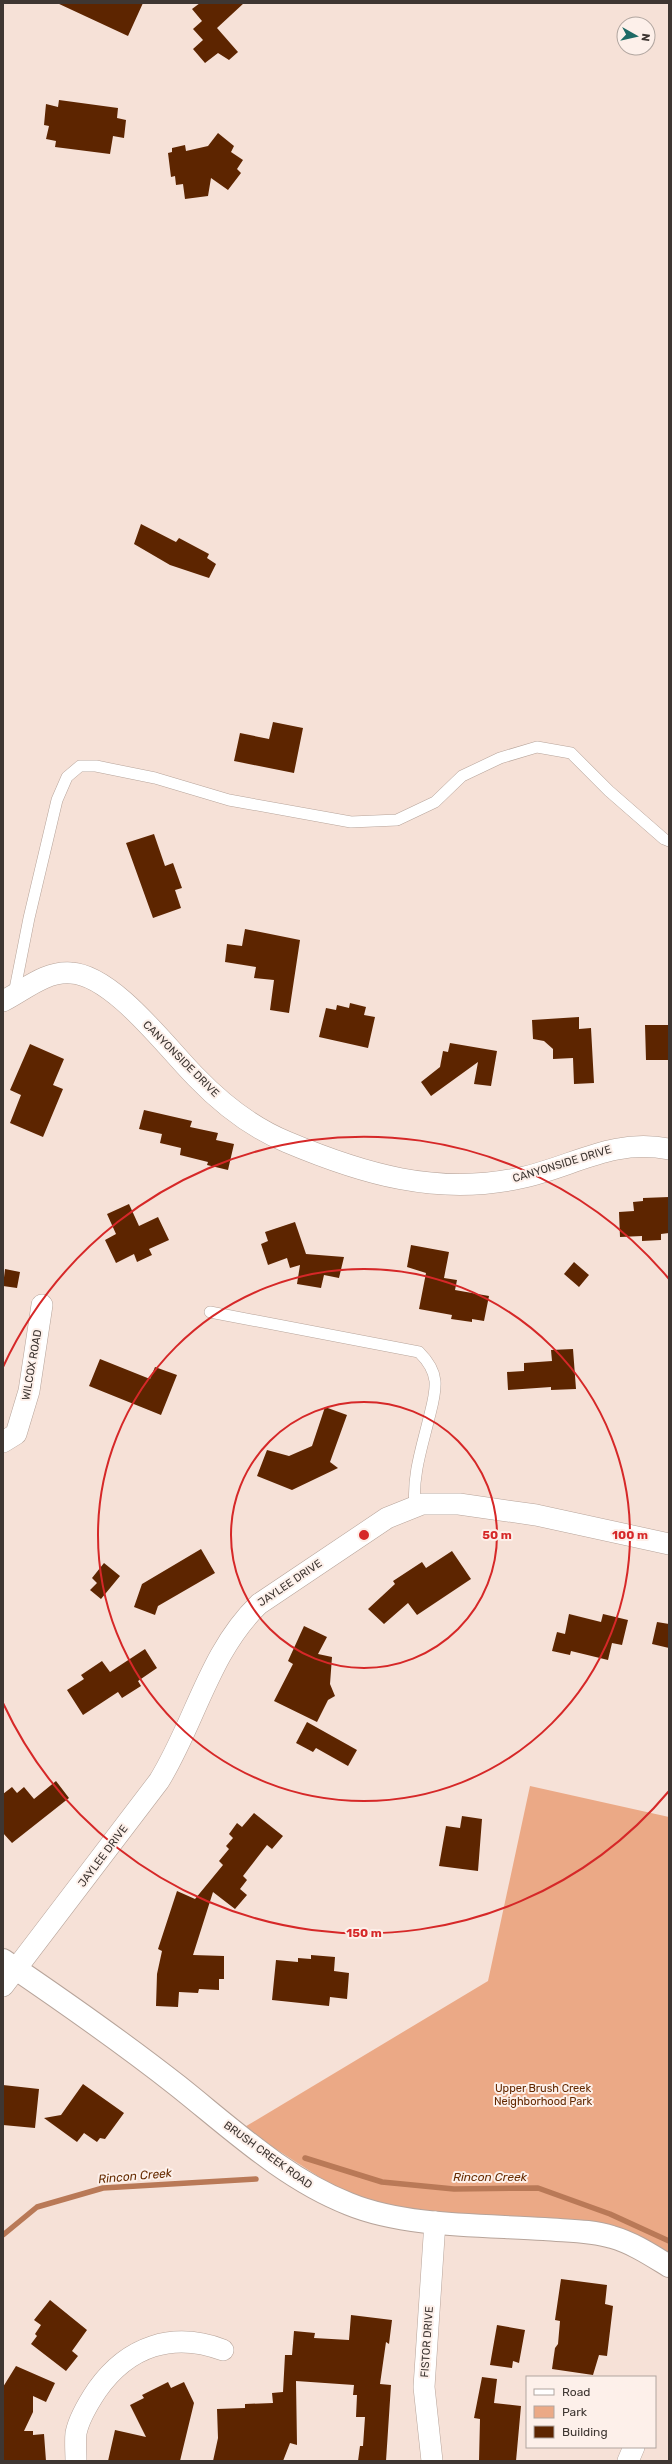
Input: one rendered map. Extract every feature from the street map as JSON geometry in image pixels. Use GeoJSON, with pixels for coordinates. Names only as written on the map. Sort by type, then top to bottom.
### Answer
{"type":"FeatureCollection","features":[{"type":"Feature","properties":{"kind":"street","name":"CANYONSIDE DRIVE"},"geometry":{"type":"LineString","coordinates":[[8,998],[41,978],[72,973],[106,986],[132,1009],[197,1078],[238,1114],[284,1141],[337,1163],[391,1178],[464,1186],[521,1178],[617,1148],[669,1149]]}},
{"type":"Feature","properties":{"kind":"street","name":"WILCOX ROAD"},"geometry":{"type":"LineString","coordinates":[[3,1442],[16,1434],[29,1391],[42,1304]]}},
{"type":"Feature","properties":{"kind":"street","name":"JAYLEE DRIVE"},"geometry":{"type":"LineString","coordinates":[[3,1986],[10,1964],[159,1781],[176,1751],[217,1660],[243,1620],[259,1604],[386,1518],[415,1506],[446,1502],[558,1519],[669,1544]]}},
{"type":"Feature","properties":{"kind":"street","name":"BRUSH CREEK ROAD"},"geometry":{"type":"LineString","coordinates":[[10,1964],[103,2030],[307,2184],[350,2205],[384,2216],[435,2222],[577,2231],[612,2236],[636,2246],[669,2266]]}},
{"type":"Feature","properties":{"kind":"street","name":"FISTOR DRIVE"},"geometry":{"type":"LineString","coordinates":[[432,2461],[424,2387],[435,2222]]}},
{"type":"Feature","properties":{"kind":"street"},"geometry":{"type":"LineString","coordinates":[[76,2461],[76,2433],[88,2403],[109,2373],[127,2358],[158,2344],[187,2341],[207,2344],[223,2350]]}},
{"type":"Feature","properties":{"kind":"street"},"geometry":{"type":"LineString","coordinates":[[628,2461],[634,2448]]}},
{"type":"Feature","properties":{"kind":"lane"},"geometry":{"type":"LineString","coordinates":[[8,998],[57,800],[67,777],[80,766],[111,769],[155,778],[229,800],[351,822],[397,820],[434,802],[462,776],[500,758],[537,747],[571,753],[609,791],[664,839],[669,841]]}},
{"type":"Feature","properties":{"kind":"lane"},"geometry":{"type":"LineString","coordinates":[[210,1312],[419,1352],[430,1366],[435,1381],[434,1398],[416,1471],[414,1492],[415,1506]]}},
{"type":"Feature","properties":{"kind":"green space","name":"Upper Brush Creek Neighborhood Park"},"geometry":{"type":"Polygon","coordinates":[[[530,1786],[669,1817],[669,2259],[650,2247],[392,2213],[355,2200],[243,2128],[488,1981],[530,1786]]]}},
{"type":"Feature","properties":{"kind":"building"},"geometry":{"type":"Polygon","coordinates":[[[57,3],[143,3],[128,36],[57,3]]]}},
{"type":"Feature","properties":{"kind":"building"},"geometry":{"type":"Polygon","coordinates":[[[200,3],[244,3],[217,28],[238,52],[229,60],[218,53],[205,63],[193,49],[203,40],[193,29],[202,21],[192,9],[200,3]]]}},
{"type":"Feature","properties":{"kind":"building"},"geometry":{"type":"Polygon","coordinates":[[[59,100],[118,108],[117,118],[126,120],[124,138],[113,136],[110,154],[55,147],[56,141],[46,139],[49,126],[44,125],[46,104],[58,107],[59,100]]]}},
{"type":"Feature","properties":{"kind":"building"},"geometry":{"type":"Polygon","coordinates":[[[218,133],[234,146],[231,152],[243,160],[237,169],[241,173],[228,190],[211,178],[208,196],[185,199],[183,184],[176,185],[175,176],[171,177],[168,153],[172,152],[172,148],[185,145],[186,151],[208,146],[218,133]]]}},
{"type":"Feature","properties":{"kind":"building"},"geometry":{"type":"Polygon","coordinates":[[[141,524],[176,542],[179,538],[209,554],[207,558],[216,564],[209,578],[170,565],[134,544],[141,524]]]}},
{"type":"Feature","properties":{"kind":"building"},"geometry":{"type":"Polygon","coordinates":[[[273,722],[303,728],[294,773],[234,761],[240,733],[269,739],[273,722]]]}},
{"type":"Feature","properties":{"kind":"building"},"geometry":{"type":"Polygon","coordinates":[[[154,834],[165,866],[173,863],[182,888],[175,890],[181,908],[153,918],[126,843],[154,834]]]}},
{"type":"Feature","properties":{"kind":"building"},"geometry":{"type":"Polygon","coordinates":[[[245,929],[300,940],[289,1013],[270,1010],[274,980],[254,978],[256,967],[225,962],[227,944],[242,946],[245,929]]]}},
{"type":"Feature","properties":{"kind":"building"},"geometry":{"type":"Polygon","coordinates":[[[350,1003],[366,1007],[364,1015],[375,1017],[368,1048],[319,1037],[326,1008],[336,1010],[337,1005],[349,1008],[350,1003]]]}},
{"type":"Feature","properties":{"kind":"building"},"geometry":{"type":"Polygon","coordinates":[[[579,1017],[579,1029],[591,1028],[594,1083],[574,1084],[573,1058],[553,1059],[553,1049],[544,1041],[533,1039],[532,1020],[579,1017]]]}},
{"type":"Feature","properties":{"kind":"building"},"geometry":{"type":"Polygon","coordinates":[[[645,1025],[669,1025],[669,1060],[646,1060],[645,1025]]]}},
{"type":"Feature","properties":{"kind":"building"},"geometry":{"type":"Polygon","coordinates":[[[450,1043],[497,1051],[491,1086],[474,1084],[478,1062],[431,1096],[421,1082],[440,1067],[443,1051],[448,1052],[450,1043]]]}},
{"type":"Feature","properties":{"kind":"building"},"geometry":{"type":"Polygon","coordinates":[[[30,1044],[64,1059],[53,1085],[63,1089],[43,1137],[10,1123],[21,1095],[10,1090],[30,1044]]]}},
{"type":"Feature","properties":{"kind":"building"},"geometry":{"type":"Polygon","coordinates":[[[144,1110],[192,1121],[190,1127],[218,1133],[216,1140],[234,1144],[228,1170],[207,1165],[208,1162],[180,1155],[181,1148],[160,1143],[162,1134],[139,1129],[144,1110]]]}},
{"type":"Feature","properties":{"kind":"building"},"geometry":{"type":"Polygon","coordinates":[[[669,1197],[669,1233],[661,1234],[661,1240],[642,1241],[642,1236],[620,1237],[619,1212],[634,1211],[633,1202],[643,1201],[643,1198],[669,1197]]]}},
{"type":"Feature","properties":{"kind":"building"},"geometry":{"type":"Polygon","coordinates":[[[129,1204],[139,1226],[158,1217],[169,1240],[149,1249],[152,1255],[137,1262],[134,1254],[116,1263],[105,1240],[116,1234],[107,1214],[129,1204]]]}},
{"type":"Feature","properties":{"kind":"building"},"geometry":{"type":"Polygon","coordinates":[[[295,1222],[306,1254],[344,1257],[339,1278],[324,1275],[321,1288],[297,1284],[300,1265],[290,1268],[287,1258],[268,1265],[261,1244],[268,1241],[265,1232],[295,1222]]]}},
{"type":"Feature","properties":{"kind":"building"},"geometry":{"type":"Polygon","coordinates":[[[411,1245],[449,1252],[444,1278],[457,1280],[455,1290],[489,1296],[484,1321],[472,1319],[472,1322],[451,1319],[452,1315],[419,1309],[426,1273],[407,1267],[411,1245]]]}},
{"type":"Feature","properties":{"kind":"building"},"geometry":{"type":"Polygon","coordinates":[[[574,1262],[589,1275],[579,1287],[564,1274],[574,1262]]]}},
{"type":"Feature","properties":{"kind":"building"},"geometry":{"type":"Polygon","coordinates":[[[5,1269],[20,1272],[17,1288],[3,1286],[5,1269]]]}},
{"type":"Feature","properties":{"kind":"building"},"geometry":{"type":"Polygon","coordinates":[[[573,1349],[576,1389],[551,1390],[551,1387],[508,1390],[507,1372],[524,1371],[524,1363],[552,1361],[551,1350],[573,1349]]]}},
{"type":"Feature","properties":{"kind":"building"},"geometry":{"type":"Polygon","coordinates":[[[100,1359],[150,1379],[155,1367],[177,1375],[161,1415],[89,1386],[100,1359]]]}},
{"type":"Feature","properties":{"kind":"building"},"geometry":{"type":"Polygon","coordinates":[[[325,1407],[347,1415],[330,1462],[338,1468],[292,1490],[257,1476],[267,1450],[289,1456],[312,1446],[325,1407]]]}},
{"type":"Feature","properties":{"kind":"building"},"geometry":{"type":"Polygon","coordinates":[[[201,1549],[215,1573],[158,1606],[155,1615],[134,1607],[142,1584],[201,1549]]]}},
{"type":"Feature","properties":{"kind":"building"},"geometry":{"type":"Polygon","coordinates":[[[452,1551],[471,1579],[417,1615],[408,1603],[384,1624],[368,1609],[395,1584],[393,1581],[422,1562],[426,1568],[452,1551]]]}},
{"type":"Feature","properties":{"kind":"building"},"geometry":{"type":"Polygon","coordinates":[[[104,1563],[120,1576],[101,1599],[90,1590],[97,1583],[92,1578],[104,1563]]]}},
{"type":"Feature","properties":{"kind":"building"},"geometry":{"type":"Polygon","coordinates":[[[569,1614],[601,1622],[603,1614],[628,1620],[622,1645],[612,1643],[608,1660],[571,1651],[570,1655],[552,1651],[557,1632],[565,1634],[569,1614]]]}},
{"type":"Feature","properties":{"kind":"building"},"geometry":{"type":"Polygon","coordinates":[[[657,1622],[669,1624],[669,1648],[652,1644],[657,1622]]]}},
{"type":"Feature","properties":{"kind":"building"},"geometry":{"type":"Polygon","coordinates":[[[304,1626],[327,1637],[318,1654],[332,1657],[330,1684],[335,1696],[328,1700],[317,1722],[274,1701],[293,1664],[288,1661],[304,1626]]]}},
{"type":"Feature","properties":{"kind":"building"},"geometry":{"type":"Polygon","coordinates":[[[145,1649],[157,1668],[138,1681],[141,1686],[122,1698],[118,1692],[83,1715],[67,1690],[84,1679],[81,1675],[102,1661],[110,1672],[145,1649]]]}},
{"type":"Feature","properties":{"kind":"building"},"geometry":{"type":"Polygon","coordinates":[[[307,1722],[357,1750],[348,1766],[316,1748],[313,1752],[296,1743],[307,1722]]]}},
{"type":"Feature","properties":{"kind":"building"},"geometry":{"type":"Polygon","coordinates":[[[56,1781],[69,1798],[12,1843],[3,1833],[3,1794],[12,1787],[17,1793],[24,1787],[34,1799],[56,1781]]]}},
{"type":"Feature","properties":{"kind":"building"},"geometry":{"type":"Polygon","coordinates":[[[254,1813],[283,1836],[272,1849],[267,1845],[243,1876],[247,1880],[240,1889],[247,1895],[235,1909],[213,1892],[193,1955],[224,1956],[224,1979],[219,1979],[219,1990],[199,1989],[198,1993],[179,1992],[178,2007],[156,2006],[157,1974],[162,1951],[158,1949],[177,1891],[195,1899],[223,1865],[219,1861],[229,1849],[226,1846],[233,1838],[229,1834],[237,1823],[242,1827],[254,1813]]]}},
{"type":"Feature","properties":{"kind":"building"},"geometry":{"type":"Polygon","coordinates":[[[462,1816],[482,1819],[478,1871],[439,1866],[446,1826],[460,1828],[462,1816]]]}},
{"type":"Feature","properties":{"kind":"building"},"geometry":{"type":"Polygon","coordinates":[[[311,1955],[335,1957],[334,1971],[349,1973],[347,1999],[330,1997],[329,2006],[272,2000],[276,1960],[298,1962],[298,1958],[311,1959],[311,1955]]]}},
{"type":"Feature","properties":{"kind":"building"},"geometry":{"type":"Polygon","coordinates":[[[83,2084],[124,2113],[105,2139],[100,2138],[97,2142],[84,2133],[77,2142],[44,2118],[61,2115],[83,2084]]]}},
{"type":"Feature","properties":{"kind":"building"},"geometry":{"type":"Polygon","coordinates":[[[3,2085],[39,2089],[35,2128],[3,2125],[3,2085]]]}},
{"type":"Feature","properties":{"kind":"building"},"geometry":{"type":"Polygon","coordinates":[[[561,2279],[607,2285],[605,2304],[613,2306],[607,2356],[599,2355],[593,2375],[552,2369],[555,2348],[558,2344],[560,2321],[555,2320],[561,2279]]]}},
{"type":"Feature","properties":{"kind":"building"},"geometry":{"type":"Polygon","coordinates":[[[50,2300],[87,2330],[72,2351],[78,2356],[66,2371],[31,2344],[37,2336],[35,2334],[41,2325],[34,2320],[50,2300]]]}},
{"type":"Feature","properties":{"kind":"building"},"geometry":{"type":"Polygon","coordinates":[[[351,2315],[392,2320],[389,2344],[386,2342],[380,2384],[391,2385],[386,2461],[358,2461],[360,2446],[363,2446],[365,2417],[356,2417],[357,2395],[353,2395],[354,2385],[296,2381],[297,2445],[290,2443],[283,2461],[213,2461],[218,2438],[217,2409],[245,2408],[245,2404],[273,2403],[272,2393],[283,2392],[285,2355],[292,2355],[294,2331],[315,2333],[314,2338],[349,2340],[351,2315]]]}},
{"type":"Feature","properties":{"kind":"building"},"geometry":{"type":"Polygon","coordinates":[[[497,2325],[525,2330],[519,2363],[513,2361],[512,2368],[490,2365],[497,2325]]]}},
{"type":"Feature","properties":{"kind":"building"},"geometry":{"type":"Polygon","coordinates":[[[16,2366],[55,2383],[46,2402],[33,2396],[33,2412],[24,2431],[33,2431],[33,2435],[44,2434],[46,2461],[3,2461],[3,2387],[16,2366]]]}},
{"type":"Feature","properties":{"kind":"building"},"geometry":{"type":"Polygon","coordinates":[[[482,2377],[497,2379],[494,2403],[521,2406],[516,2461],[479,2461],[480,2419],[474,2418],[482,2377]]]}},
{"type":"Feature","properties":{"kind":"building"},"geometry":{"type":"Polygon","coordinates":[[[168,2382],[171,2388],[184,2382],[194,2403],[180,2461],[108,2461],[115,2430],[146,2437],[130,2405],[144,2398],[142,2395],[168,2382]]]}},
{"type":"Feature","properties":{"kind":"waterway","name":"Rincon Creek"},"geometry":{"type":"LineString","coordinates":[[305,2158],[382,2182],[454,2189],[538,2188],[610,2214],[669,2241]]}},
{"type":"Feature","properties":{"kind":"waterway","name":"Rincon Creek"},"geometry":{"type":"LineString","coordinates":[[3,2235],[37,2207],[103,2188],[256,2179]]}}]}
